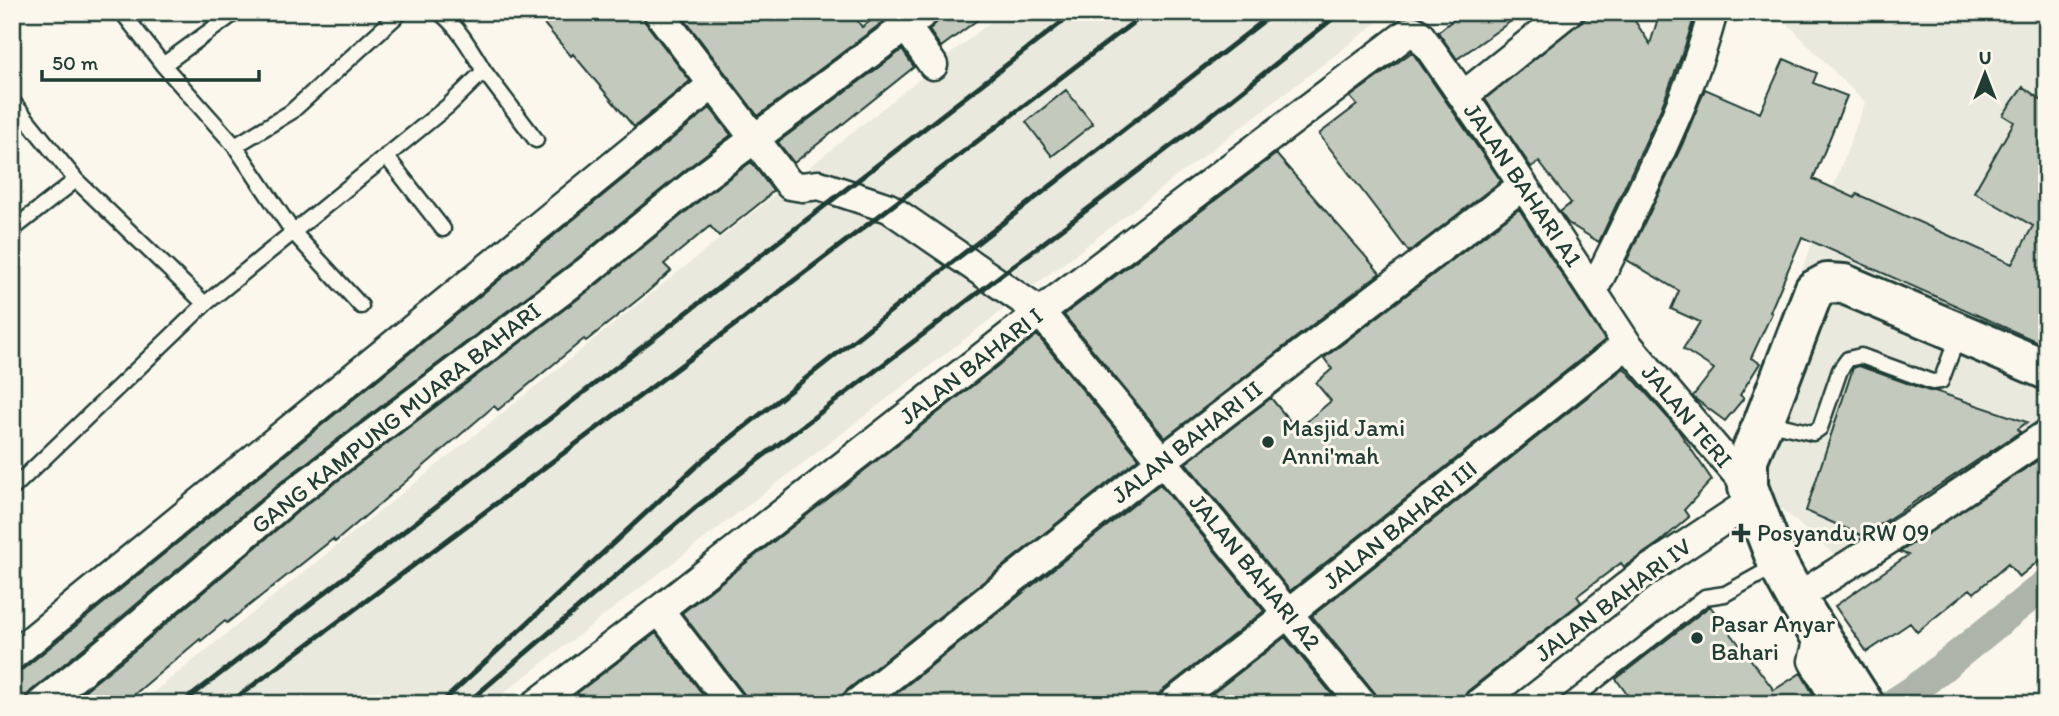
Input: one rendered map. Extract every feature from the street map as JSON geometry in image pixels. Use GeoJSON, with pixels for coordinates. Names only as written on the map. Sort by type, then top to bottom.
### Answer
{"type":"FeatureCollection","features":[{"type":"Feature","properties":{"kind":"street"},"geometry":{"type":"LineString","coordinates":[[658,12],[755,138]]}},
{"type":"Feature","properties":{"kind":"street"},"geometry":{"type":"LineString","coordinates":[[1463,96],[1567,12]]}},
{"type":"Feature","properties":{"kind":"street"},"geometry":{"type":"LineString","coordinates":[[1593,290],[1664,143],[1694,69],[1713,12]]}},
{"type":"Feature","properties":{"kind":"street"},"geometry":{"type":"LineString","coordinates":[[909,17],[933,65]]}},
{"type":"Feature","properties":{"kind":"street","name":"GANG KAMPUNG MUARA BAHARI"},"geometry":{"type":"LineString","coordinates":[[41,704],[292,495],[585,273],[699,180],[909,17]]}},
{"type":"Feature","properties":{"kind":"street","name":"JALAN BAHARI A1"},"geometry":{"type":"LineString","coordinates":[[1411,31],[1426,43],[1463,96],[1627,344]]}},
{"type":"Feature","properties":{"kind":"street","name":"JALAN BAHARI I"},"geometry":{"type":"LineString","coordinates":[[536,704],[1040,312],[1411,31]]}},
{"type":"Feature","properties":{"kind":"street"},"geometry":{"type":"LineString","coordinates":[[12,656],[712,85]]}},
{"type":"Feature","properties":{"kind":"street","name":"JALAN BAHARI A2"},"geometry":{"type":"LineString","coordinates":[[755,138],[790,185],[819,185],[889,208],[1040,312],[1363,704]]}},
{"type":"Feature","properties":{"kind":"street","name":"JALAN BAHARI II"},"geometry":{"type":"LineString","coordinates":[[856,704],[1163,460],[1522,186]]}},
{"type":"Feature","properties":{"kind":"street"},"geometry":{"type":"LineString","coordinates":[[1864,704],[1778,565],[1750,494],[1748,459],[1814,290],[1827,283],[1844,284],[2047,370]]}},
{"type":"Feature","properties":{"kind":"street","name":"JALAN TERI"},"geometry":{"type":"LineString","coordinates":[[1627,344],[1750,494]]}},
{"type":"Feature","properties":{"kind":"street","name":"JALAN BAHARI III"},"geometry":{"type":"LineString","coordinates":[[1171,704],[1627,344]]}},
{"type":"Feature","properties":{"kind":"street"},"geometry":{"type":"LineString","coordinates":[[1796,598],[1923,518],[2047,434]]}},
{"type":"Feature","properties":{"kind":"street","name":"JALAN BAHARI IV"},"geometry":{"type":"LineString","coordinates":[[1478,704],[1645,572],[1750,494]]}},
{"type":"Feature","properties":{"kind":"street"},"geometry":{"type":"LineString","coordinates":[[659,610],[731,704]]}},
{"type":"Feature","properties":{"kind":"street"},"geometry":{"type":"LineString","coordinates":[[1826,644],[1813,661],[1831,691],[1828,704]]}},
{"type":"Feature","properties":{"kind":"lane"},"geometry":{"type":"LineString","coordinates":[[122,12],[163,65],[235,146],[293,232],[361,306]]}},
{"type":"Feature","properties":{"kind":"lane"},"geometry":{"type":"LineString","coordinates":[[163,65],[236,12]]}},
{"type":"Feature","properties":{"kind":"lane"},"geometry":{"type":"LineString","coordinates":[[235,146],[290,112],[401,12]]}},
{"type":"Feature","properties":{"kind":"lane"},"geometry":{"type":"LineString","coordinates":[[439,12],[447,18],[471,49],[484,71],[537,140]]}},
{"type":"Feature","properties":{"kind":"lane"},"geometry":{"type":"LineString","coordinates":[[12,489],[205,304],[448,106],[484,71]]}},
{"type":"Feature","properties":{"kind":"lane"},"geometry":{"type":"LineString","coordinates":[[12,101],[76,180],[205,304]]}},
{"type":"Feature","properties":{"kind":"lane"},"geometry":{"type":"LineString","coordinates":[[386,156],[443,229]]}},
{"type":"Feature","properties":{"kind":"lane"},"geometry":{"type":"LineString","coordinates":[[12,230],[76,180]]}},
{"type":"Feature","properties":{"kind":"lane"},"geometry":{"type":"LineString","coordinates":[[1764,421],[1813,433],[1820,428],[1840,370],[1848,359],[1861,356],[1932,382],[1941,381],[1959,333]]}},
{"type":"Feature","properties":{"kind":"lane"},"geometry":{"type":"LineString","coordinates":[[1567,704],[1705,597],[1726,594],[1778,565]]}},
{"type":"Feature","properties":{"kind":"shaded area"},"geometry":{"type":"Polygon","coordinates":[[[1003,12],[1391,12],[489,704],[139,704],[1003,12]]]}},
{"type":"Feature","properties":{"kind":"shaded area"},"geometry":{"type":"Polygon","coordinates":[[[1776,12],[2047,12],[2047,441],[1862,579],[1729,463],[1865,103],[1776,12]]]}},
{"type":"Feature","properties":{"kind":"building"},"geometry":{"type":"Polygon","coordinates":[[[534,12],[642,12],[645,22],[690,81],[634,127],[534,12]]]}},
{"type":"Feature","properties":{"kind":"building"},"geometry":{"type":"Polygon","coordinates":[[[679,12],[851,12],[862,27],[880,14],[883,22],[758,116],[679,12]]]}},
{"type":"Feature","properties":{"kind":"building"},"geometry":{"type":"Polygon","coordinates":[[[941,12],[988,12],[941,47],[929,30],[940,19],[941,12]]]}},
{"type":"Feature","properties":{"kind":"building"},"geometry":{"type":"Polygon","coordinates":[[[1463,12],[1524,12],[1457,59],[1438,32],[1463,12]]]}},
{"type":"Feature","properties":{"kind":"building"},"geometry":{"type":"Polygon","coordinates":[[[1593,12],[1629,12],[1650,44],[1660,12],[1696,12],[1660,111],[1599,242],[1568,223],[1560,212],[1571,203],[1539,162],[1531,167],[1485,99],[1593,12]]]}},
{"type":"Feature","properties":{"kind":"building"},"geometry":{"type":"Polygon","coordinates":[[[902,50],[914,67],[794,163],[778,142],[902,50]]]}},
{"type":"Feature","properties":{"kind":"building"},"geometry":{"type":"Polygon","coordinates":[[[1412,52],[1501,181],[1409,252],[1319,134],[1357,105],[1350,97],[1412,52]]]}},
{"type":"Feature","properties":{"kind":"building"},"geometry":{"type":"Polygon","coordinates":[[[1784,59],[1817,73],[1813,83],[1847,96],[1813,179],[1855,198],[1857,194],[2012,264],[2033,226],[1974,192],[2014,122],[2003,115],[2023,87],[2047,104],[2047,346],[1802,237],[1751,358],[1760,363],[1740,395],[1744,398],[1725,421],[1694,398],[1714,369],[1683,349],[1700,322],[1671,309],[1679,291],[1627,260],[1682,145],[1705,89],[1760,113],[1784,59]]]}},
{"type":"Feature","properties":{"kind":"building"},"geometry":{"type":"Polygon","coordinates":[[[1066,90],[1093,124],[1052,156],[1026,122],[1066,90]]]}},
{"type":"Feature","properties":{"kind":"building"},"geometry":{"type":"Polygon","coordinates":[[[710,108],[731,135],[575,260],[281,482],[31,691],[25,704],[12,704],[12,672],[23,669],[710,108]]]}},
{"type":"Feature","properties":{"kind":"building"},"geometry":{"type":"Polygon","coordinates":[[[1276,154],[1380,273],[1165,438],[1064,315],[1276,154]]]}},
{"type":"Feature","properties":{"kind":"building"},"geometry":{"type":"Polygon","coordinates":[[[751,162],[773,191],[765,199],[719,236],[710,226],[664,264],[671,271],[645,294],[586,341],[584,339],[498,410],[494,406],[335,542],[333,539],[227,623],[225,621],[201,641],[200,639],[123,704],[68,704],[302,508],[595,286],[751,162]]]}},
{"type":"Feature","properties":{"kind":"building"},"geometry":{"type":"Polygon","coordinates":[[[1519,209],[1605,340],[1290,591],[1186,463],[1271,398],[1297,430],[1331,401],[1316,383],[1332,369],[1324,358],[1519,209]]]}},
{"type":"Feature","properties":{"kind":"building"},"geometry":{"type":"Polygon","coordinates":[[[1037,335],[1139,458],[846,691],[840,704],[747,704],[744,694],[682,613],[1037,335]]]}},
{"type":"Feature","properties":{"kind":"building"},"geometry":{"type":"Polygon","coordinates":[[[1859,366],[2027,422],[2018,429],[2020,432],[1863,536],[1806,511],[1853,368],[1859,366]]]}},
{"type":"Feature","properties":{"kind":"building"},"geometry":{"type":"Polygon","coordinates":[[[1624,368],[1676,427],[1712,480],[1684,510],[1689,517],[1660,542],[1624,567],[1621,563],[1577,596],[1581,602],[1468,691],[1462,704],[1378,704],[1375,693],[1312,616],[1624,368]]]}},
{"type":"Feature","properties":{"kind":"building"},"geometry":{"type":"Polygon","coordinates":[[[2040,459],[2047,467],[2047,554],[2019,577],[2008,564],[1974,593],[1970,589],[1917,632],[1910,623],[1867,652],[1835,606],[1908,555],[1900,552],[2040,459]]]}},
{"type":"Feature","properties":{"kind":"building"},"geometry":{"type":"Polygon","coordinates":[[[1160,484],[1264,611],[1162,691],[1156,704],[883,704],[1160,484]]]}},
{"type":"Feature","properties":{"kind":"building","name":"Pasar Anyar Bahari"},"geometry":{"type":"Polygon","coordinates":[[[1710,606],[1774,690],[1801,673],[1813,694],[1812,704],[1634,704],[1616,679],[1710,606]]]}},
{"type":"Feature","properties":{"kind":"building"},"geometry":{"type":"Polygon","coordinates":[[[656,633],[707,700],[703,704],[587,704],[577,693],[656,633]]]}},
{"type":"Feature","properties":{"kind":"building"},"geometry":{"type":"Polygon","coordinates":[[[1285,637],[1340,704],[1199,704],[1285,637]]]}},
{"type":"Feature","properties":{"kind":"waterway"},"geometry":{"type":"LineString","coordinates":[[1892,704],[1918,687],[2047,583]]}},
{"type":"Feature","properties":{"kind":"waterway"},"geometry":{"type":"LineString","coordinates":[[1918,687],[1924,704]]}},
{"type":"Feature","properties":{"kind":"railway"},"geometry":{"type":"LineString","coordinates":[[181,704],[1075,12]]}},
{"type":"Feature","properties":{"kind":"railway"},"geometry":{"type":"LineString","coordinates":[[228,704],[771,298],[1147,12]]}},
{"type":"Feature","properties":{"kind":"railway"},"geometry":{"type":"LineString","coordinates":[[440,704],[704,459],[1275,12]]}},
{"type":"Feature","properties":{"kind":"railway"},"geometry":{"type":"LineString","coordinates":[[466,704],[696,507],[1205,120],[1341,12]]}},
{"type":"Feature","properties":{"kind":"place","name":"Masjid Jami Anni'mah"},"geometry":{"type":"Point","coordinates":[1268,442]}},
{"type":"Feature","properties":{"kind":"place","name":"Posyandu RW 09"},"geometry":{"type":"Point","coordinates":[1741,533]}},
{"type":"Feature","properties":{"kind":"place","name":"Pasar Anyar Bahari"},"geometry":{"type":"Point","coordinates":[1697,638]}}]}
